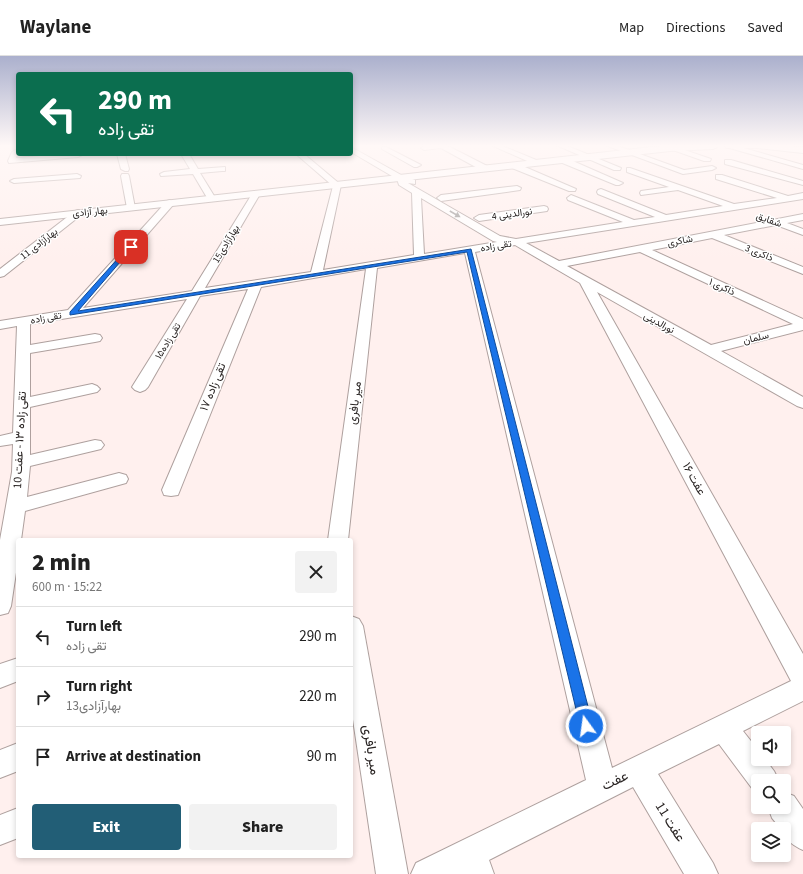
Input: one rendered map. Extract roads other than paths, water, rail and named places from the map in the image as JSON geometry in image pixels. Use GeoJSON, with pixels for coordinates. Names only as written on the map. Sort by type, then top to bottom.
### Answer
{"type":"FeatureCollection","features":[{"type":"Feature","properties":{"kind":"street"},"geometry":{"type":"LineString","coordinates":[[127,183],[131,208]]}},
{"type":"Feature","properties":{"kind":"street"},"geometry":{"type":"LineString","coordinates":[[203,183],[212,199]]}},
{"type":"Feature","properties":{"kind":"street","name":"بهار آزادی"},"geometry":{"type":"LineString","coordinates":[[0,222],[353,183]]}},
{"type":"Feature","properties":{"kind":"street","name":"نورالدینی"},"geometry":{"type":"LineString","coordinates":[[402,183],[497,239],[516,242],[803,403]]}},
{"type":"Feature","properties":{"kind":"street","name":"نورالدینی"},"geometry":{"type":"LineString","coordinates":[[415,183],[512,236],[516,242]]}},
{"type":"Feature","properties":{"kind":"street"},"geometry":{"type":"LineString","coordinates":[[551,183],[634,224]]}},
{"type":"Feature","properties":{"kind":"street","name":"شقایق"},"geometry":{"type":"LineString","coordinates":[[667,183],[803,232]]}},
{"type":"Feature","properties":{"kind":"street"},"geometry":{"type":"LineString","coordinates":[[740,183],[789,198]]}},
{"type":"Feature","properties":{"kind":"street"},"geometry":{"type":"LineString","coordinates":[[316,275],[337,185]]}},
{"type":"Feature","properties":{"kind":"street"},"geometry":{"type":"LineString","coordinates":[[440,198],[517,188]]}},
{"type":"Feature","properties":{"kind":"street"},"geometry":{"type":"LineString","coordinates":[[644,194],[680,188]]}},
{"type":"Feature","properties":{"kind":"street"},"geometry":{"type":"LineString","coordinates":[[416,192],[419,258]]}},
{"type":"Feature","properties":{"kind":"street"},"geometry":{"type":"LineString","coordinates":[[601,192],[666,218]]}},
{"type":"Feature","properties":{"kind":"street","name":"بهارآزادی15"},"geometry":{"type":"LineString","coordinates":[[197,294],[256,194]]}},
{"type":"Feature","properties":{"kind":"street"},"geometry":{"type":"LineString","coordinates":[[710,199],[732,195]]}},
{"type":"Feature","properties":{"kind":"street","name":"تقی زاده"},"geometry":{"type":"LineString","coordinates":[[0,325],[803,196]]}},
{"type":"Feature","properties":{"kind":"street"},"geometry":{"type":"LineString","coordinates":[[72,313],[170,203]]}},
{"type":"Feature","properties":{"kind":"street","name":"نورالدینی 4"},"geometry":{"type":"LineString","coordinates":[[479,218],[544,209]]}},
{"type":"Feature","properties":{"kind":"street","name":"بهارآزادی 11"},"geometry":{"type":"LineString","coordinates":[[0,274],[78,213]]}},
{"type":"Feature","properties":{"kind":"street","name":"شاکری"},"geometry":{"type":"LineString","coordinates":[[557,266],[803,217]]}},
{"type":"Feature","properties":{"kind":"street","name":"ذاکری 3"},"geometry":{"type":"LineString","coordinates":[[714,235],[803,271]]}},
{"type":"Feature","properties":{"kind":"street","name":"ذاکری ۱"},"geometry":{"type":"LineString","coordinates":[[642,249],[803,325]]}},
{"type":"Feature","properties":{"kind":"street"},"geometry":{"type":"LineString","coordinates":[[469,250],[602,787]]}},
{"type":"Feature","properties":{"kind":"street","name":"میر بافری"},"geometry":{"type":"LineString","coordinates":[[338,538],[372,266]]}},
{"type":"Feature","properties":{"kind":"street","name":"عفت ۱۶"},"geometry":{"type":"LineString","coordinates":[[584,281],[780,632],[803,678]]}},
{"type":"Feature","properties":{"kind":"street","name":"تقی زاده ۱۷"},"geometry":{"type":"LineString","coordinates":[[171,490],[256,284]]}},
{"type":"Feature","properties":{"kind":"street","name":"تقی زاده۱۵"},"geometry":{"type":"LineString","coordinates":[[140,387],[197,294]]}},
{"type":"Feature","properties":{"kind":"street","name":"تقی زاده ۱۳ - عفت 10"},"geometry":{"type":"LineString","coordinates":[[0,606],[4,551],[16,507],[21,463],[24,322]]}},
{"type":"Feature","properties":{"kind":"street","name":"سلمان"},"geometry":{"type":"LineString","coordinates":[[709,350],[803,325]]}},
{"type":"Feature","properties":{"kind":"street"},"geometry":{"type":"LineString","coordinates":[[24,350],[95,338]]}},
{"type":"Feature","properties":{"kind":"street"},"geometry":{"type":"LineString","coordinates":[[22,404],[92,389]]}},
{"type":"Feature","properties":{"kind":"street"},"geometry":{"type":"LineString","coordinates":[[0,441],[22,437]]}},
{"type":"Feature","properties":{"kind":"street"},"geometry":{"type":"LineString","coordinates":[[21,463],[94,445]]}},
{"type":"Feature","properties":{"kind":"street"},"geometry":{"type":"LineString","coordinates":[[16,507],[119,479]]}},
{"type":"Feature","properties":{"kind":"street","name":"میر بافری"},"geometry":{"type":"LineString","coordinates":[[353,638],[392,874]]}},
{"type":"Feature","properties":{"kind":"street"},"geometry":{"type":"LineString","coordinates":[[0,676],[16,670]]}},
{"type":"Feature","properties":{"kind":"street","name":"عفت"},"geometry":{"type":"LineString","coordinates":[[427,874],[474,863],[602,787],[803,688]]}},
{"type":"Feature","properties":{"kind":"street"},"geometry":{"type":"LineString","coordinates":[[723,727],[759,774]]}},
{"type":"Feature","properties":{"kind":"street"},"geometry":{"type":"LineString","coordinates":[[0,764],[16,758]]}},
{"type":"Feature","properties":{"kind":"street","name":"عفت 11"},"geometry":{"type":"LineString","coordinates":[[638,769],[702,874]]}},
{"type":"Feature","properties":{"kind":"street"},"geometry":{"type":"LineString","coordinates":[[788,814],[803,834]]}},
{"type":"Feature","properties":{"kind":"street"},"geometry":{"type":"LineString","coordinates":[[0,830],[16,824]]}}]}
